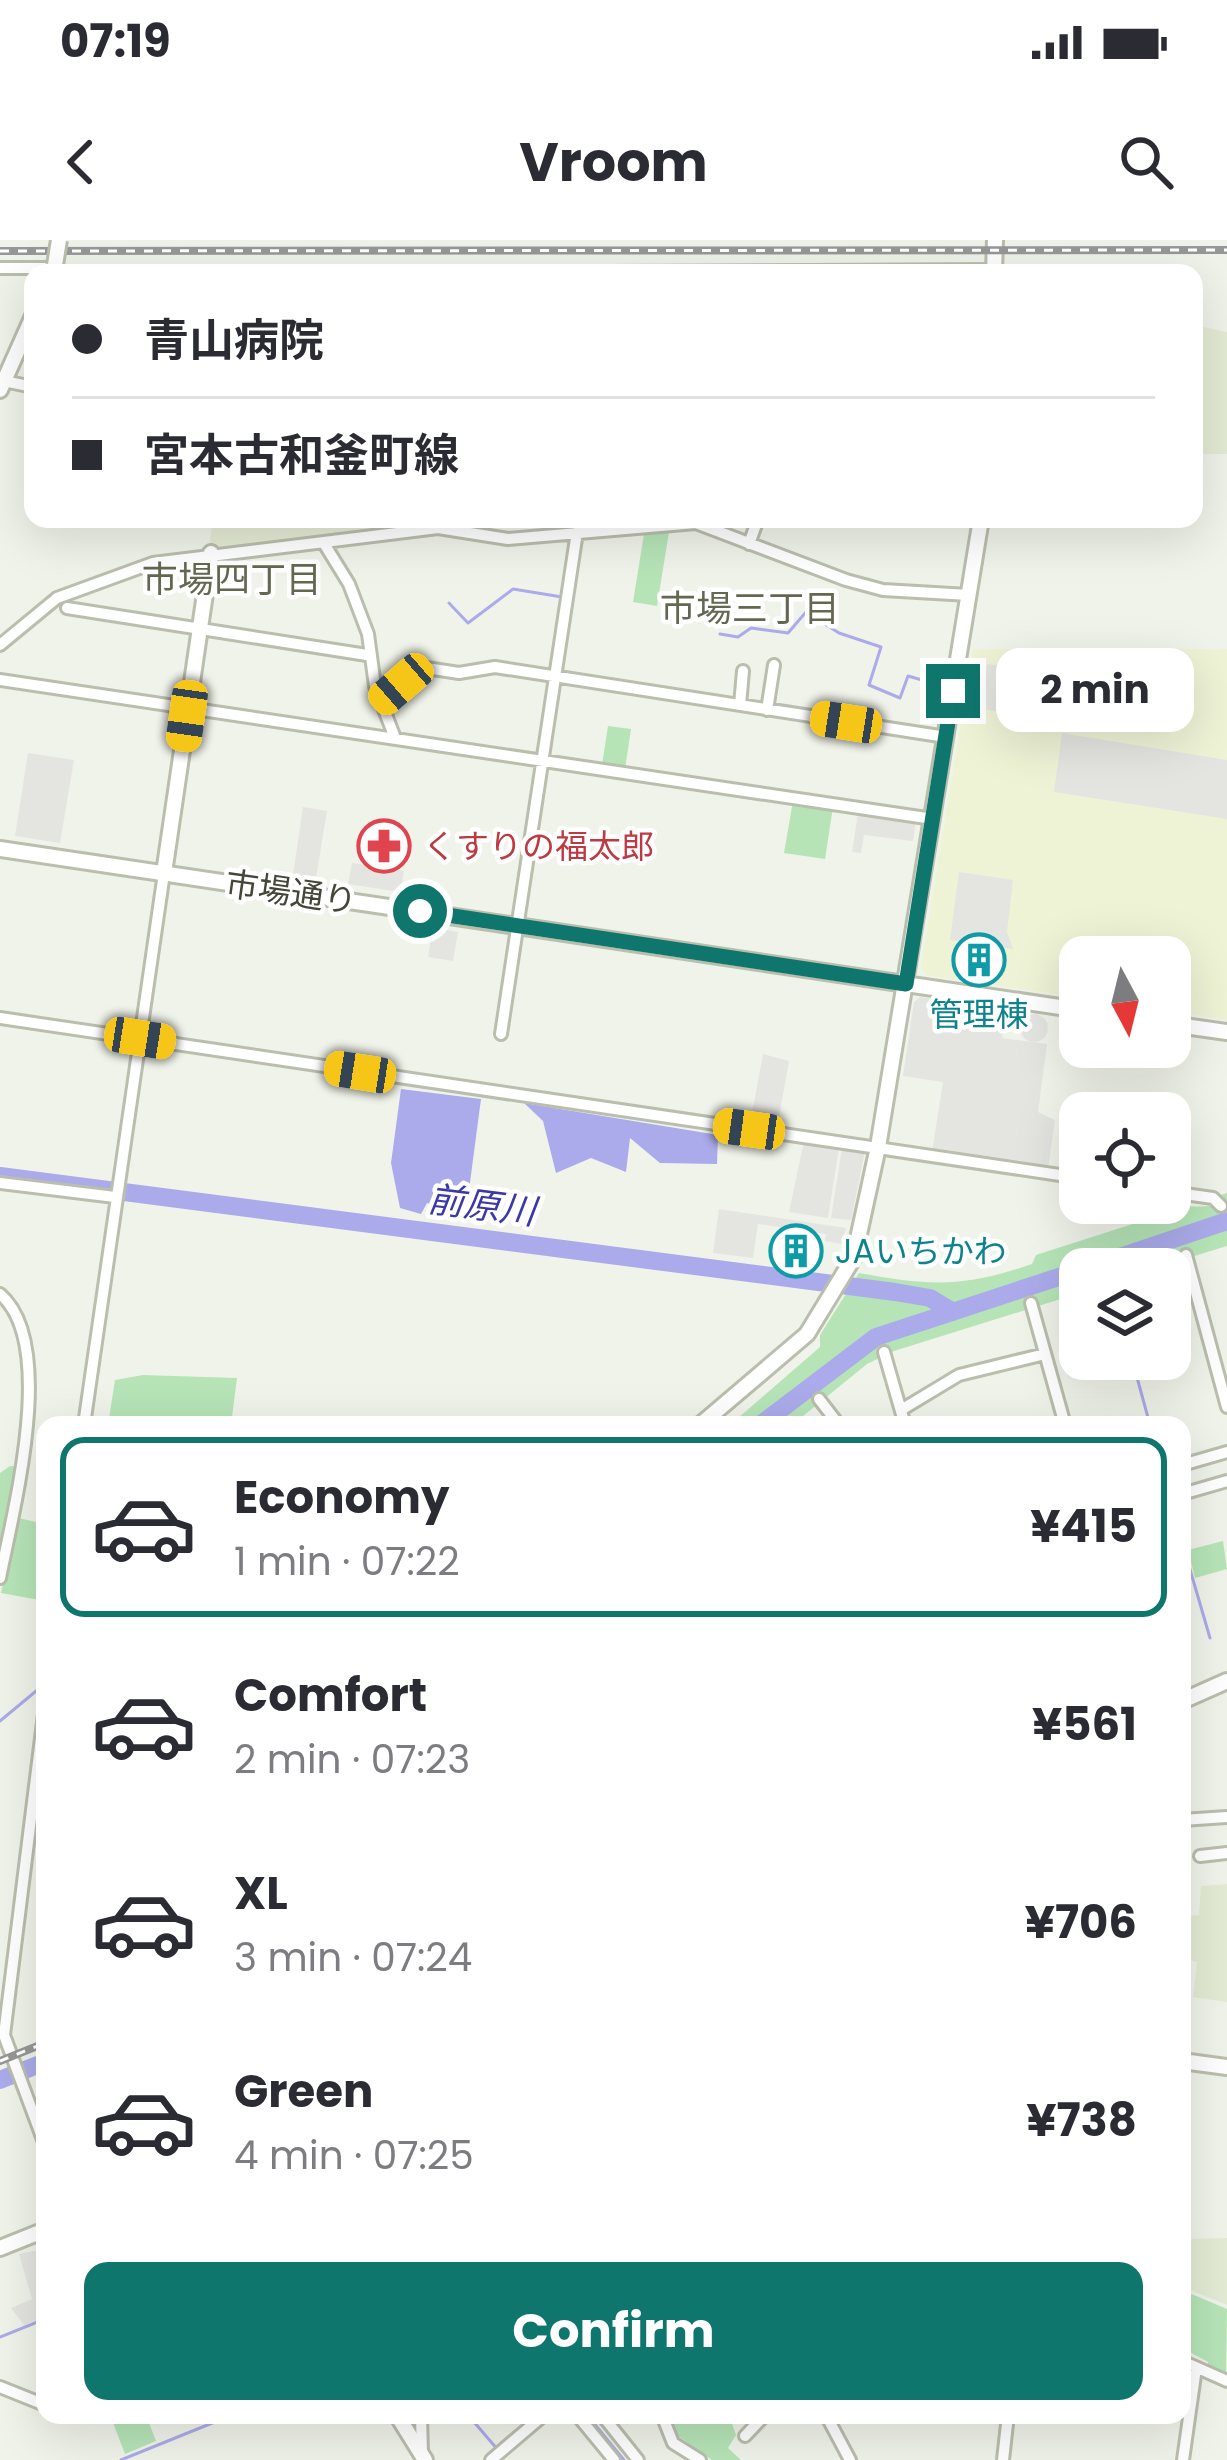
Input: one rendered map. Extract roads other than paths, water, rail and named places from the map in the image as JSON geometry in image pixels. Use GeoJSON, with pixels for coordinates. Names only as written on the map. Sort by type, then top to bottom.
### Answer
{"type":"FeatureCollection","features":[{"type":"Feature","properties":{"kind":"street"},"geometry":{"type":"LineString","coordinates":[[2,386],[24,336]]}},
{"type":"Feature","properties":{"kind":"street"},"geometry":{"type":"LineString","coordinates":[[0,645],[21,624],[75,589],[153,563],[432,528]]}},
{"type":"Feature","properties":{"kind":"street"},"geometry":{"type":"LineString","coordinates":[[465,528],[508,538],[620,528]]}},
{"type":"Feature","properties":{"kind":"street"},"geometry":{"type":"LineString","coordinates":[[712,528],[883,590],[969,596]]}},
{"type":"Feature","properties":{"kind":"street"},"geometry":{"type":"LineString","coordinates":[[749,544],[755,528]]}},
{"type":"Feature","properties":{"kind":"street"},"geometry":{"type":"LineString","coordinates":[[711,1416],[782,1360],[840,1284],[864,1219],[980,528]]}},
{"type":"Feature","properties":{"kind":"street"},"geometry":{"type":"LineString","coordinates":[[501,1034],[577,532]]}},
{"type":"Feature","properties":{"kind":"street"},"geometry":{"type":"LineString","coordinates":[[325,544],[349,584],[368,634],[367,655],[394,738]]}},
{"type":"Feature","properties":{"kind":"street"},"geometry":{"type":"LineString","coordinates":[[85,1416],[211,553]]}},
{"type":"Feature","properties":{"kind":"street"},"geometry":{"type":"LineString","coordinates":[[67,608],[367,655]]}},
{"type":"Feature","properties":{"kind":"street"},"geometry":{"type":"LineString","coordinates":[[767,710],[774,665]]}},
{"type":"Feature","properties":{"kind":"street"},"geometry":{"type":"LineString","coordinates":[[381,701],[420,667],[459,673],[495,667],[946,737]]}},
{"type":"Feature","properties":{"kind":"street"},"geometry":{"type":"LineString","coordinates":[[740,705],[743,671]]}},
{"type":"Feature","properties":{"kind":"street"},"geometry":{"type":"LineString","coordinates":[[0,680],[933,818]]}},
{"type":"Feature","properties":{"kind":"street","name":"市場通り"},"geometry":{"type":"LineString","coordinates":[[0,849],[1059,1007]]}},
{"type":"Feature","properties":{"kind":"street"},"geometry":{"type":"LineString","coordinates":[[0,1018],[1059,1175]]}},
{"type":"Feature","properties":{"kind":"street"},"geometry":{"type":"LineString","coordinates":[[1191,1027],[1227,1032]]}},
{"type":"Feature","properties":{"kind":"street"},"geometry":{"type":"LineString","coordinates":[[0,1183],[115,1196]]}},
{"type":"Feature","properties":{"kind":"street"},"geometry":{"type":"LineString","coordinates":[[1191,1195],[1213,1198],[1221,1206]]}},
{"type":"Feature","properties":{"kind":"street"},"geometry":{"type":"LineString","coordinates":[[1191,1274],[1227,1407]]}},
{"type":"Feature","properties":{"kind":"street"},"geometry":{"type":"LineString","coordinates":[[0,1294],[17,1313],[30,1372],[0,1578]]}},
{"type":"Feature","properties":{"kind":"street"},"geometry":{"type":"LineString","coordinates":[[1031,1303],[1062,1416]]}},
{"type":"Feature","properties":{"kind":"street"},"geometry":{"type":"LineString","coordinates":[[884,1352],[903,1416]]}},
{"type":"Feature","properties":{"kind":"street"},"geometry":{"type":"LineString","coordinates":[[901,1410],[959,1375],[1045,1354]]}},
{"type":"Feature","properties":{"kind":"street"},"geometry":{"type":"LineString","coordinates":[[820,1399],[832,1416]]}},
{"type":"Feature","properties":{"kind":"street"},"geometry":{"type":"LineString","coordinates":[[1191,1462],[1227,1452]]}},
{"type":"Feature","properties":{"kind":"street"},"geometry":{"type":"LineString","coordinates":[[1191,1491],[1227,1480]]}},
{"type":"Feature","properties":{"kind":"street"},"geometry":{"type":"LineString","coordinates":[[1191,1697],[1227,1681]]}},
{"type":"Feature","properties":{"kind":"street"},"geometry":{"type":"LineString","coordinates":[[36,1778],[4,2035],[36,2124]]}},
{"type":"Feature","properties":{"kind":"street"},"geometry":{"type":"LineString","coordinates":[[1191,1819],[1227,1817]]}},
{"type":"Feature","properties":{"kind":"street"},"geometry":{"type":"LineString","coordinates":[[1200,1856],[1227,1853]]}},
{"type":"Feature","properties":{"kind":"street"},"geometry":{"type":"LineString","coordinates":[[1191,2062],[1227,2067]]}},
{"type":"Feature","properties":{"kind":"street"},"geometry":{"type":"LineString","coordinates":[[0,2248],[36,2234]]}},
{"type":"Feature","properties":{"kind":"street"},"geometry":{"type":"LineString","coordinates":[[1191,2366],[1227,2381]]}},
{"type":"Feature","properties":{"kind":"street"},"geometry":{"type":"LineString","coordinates":[[1191,2403],[1196,2368]]}},
{"type":"Feature","properties":{"kind":"street"},"geometry":{"type":"LineString","coordinates":[[0,2387],[36,2401]]}},
{"type":"Feature","properties":{"kind":"street"},"geometry":{"type":"LineString","coordinates":[[402,2424],[422,2456]]}},
{"type":"Feature","properties":{"kind":"street"},"geometry":{"type":"LineString","coordinates":[[421,2424],[422,2456]]}},
{"type":"Feature","properties":{"kind":"street"},"geometry":{"type":"LineString","coordinates":[[491,2460],[533,2424]]}},
{"type":"Feature","properties":{"kind":"street"},"geometry":{"type":"LineString","coordinates":[[584,2424],[614,2460]]}},
{"type":"Feature","properties":{"kind":"street"},"geometry":{"type":"LineString","coordinates":[[609,2424],[638,2460]]}},
{"type":"Feature","properties":{"kind":"street"},"geometry":{"type":"LineString","coordinates":[[666,2424],[673,2443],[700,2460]]}},
{"type":"Feature","properties":{"kind":"street"},"geometry":{"type":"LineString","coordinates":[[746,2436],[757,2424]]}},
{"type":"Feature","properties":{"kind":"street"},"geometry":{"type":"LineString","coordinates":[[831,2424],[850,2460]]}},
{"type":"Feature","properties":{"kind":"street"},"geometry":{"type":"LineString","coordinates":[[1003,2460],[1008,2424]]}},
{"type":"Feature","properties":{"kind":"street"},"geometry":{"type":"LineString","coordinates":[[1183,2460],[1188,2424]]}},
{"type":"Feature","properties":{"kind":"water"},"geometry":{"type":"Polygon","coordinates":[[[401,1089],[481,1099],[467,1205],[460,1212],[427,1203],[421,1214],[400,1208],[391,1163],[401,1089]]]}},
{"type":"Feature","properties":{"kind":"water"},"geometry":{"type":"Polygon","coordinates":[[[524,1103],[718,1135],[717,1164],[660,1163],[630,1138],[626,1172],[591,1158],[556,1173],[543,1121],[524,1103]]]}},
{"type":"Feature","properties":{"kind":"waterway"},"geometry":{"type":"LineString","coordinates":[[449,603],[468,623],[513,589],[562,597]]}},
{"type":"Feature","properties":{"kind":"waterway"},"geometry":{"type":"LineString","coordinates":[[720,634],[738,637],[751,628],[788,633],[806,612],[839,633],[881,647],[869,685],[900,698],[908,676],[943,686]]}},
{"type":"Feature","properties":{"kind":"waterway","name":"前原川"},"geometry":{"type":"LineString","coordinates":[[0,1176],[895,1292],[930,1298],[953,1312]]}},
{"type":"Feature","properties":{"kind":"waterway"},"geometry":{"type":"LineString","coordinates":[[1147,1248],[1227,1221]]}},
{"type":"Feature","properties":{"kind":"waterway"},"geometry":{"type":"LineString","coordinates":[[772,1416],[876,1337],[1059,1277]]}},
{"type":"Feature","properties":{"kind":"waterway"},"geometry":{"type":"LineString","coordinates":[[1138,1380],[1148,1416]]}},
{"type":"Feature","properties":{"kind":"waterway"},"geometry":{"type":"LineString","coordinates":[[1191,1573],[1210,1638]]}},
{"type":"Feature","properties":{"kind":"waterway"},"geometry":{"type":"LineString","coordinates":[[0,1721],[36,1691]]}},
{"type":"Feature","properties":{"kind":"waterway"},"geometry":{"type":"LineString","coordinates":[[0,2080],[36,2066]]}},
{"type":"Feature","properties":{"kind":"waterway"},"geometry":{"type":"LineString","coordinates":[[0,2337],[36,2323]]}},
{"type":"Feature","properties":{"kind":"waterway"},"geometry":{"type":"LineString","coordinates":[[121,2460],[210,2424]]}},
{"type":"Feature","properties":{"kind":"waterway"},"geometry":{"type":"LineString","coordinates":[[476,2424],[498,2450]]}},
{"type":"Feature","properties":{"kind":"waterway"},"geometry":{"type":"LineString","coordinates":[[594,2424],[624,2460]]}},
{"type":"Feature","properties":{"kind":"railway"},"geometry":{"type":"LineString","coordinates":[[0,251],[1227,250]]}},
{"type":"Feature","properties":{"kind":"railway"},"geometry":{"type":"LineString","coordinates":[[0,2061],[36,2047]]}},
{"type":"Feature","properties":{"kind":"place","name":"くすりの福太郎"},"geometry":{"type":"Point","coordinates":[384,846]}},
{"type":"Feature","properties":{"kind":"place","name":"管理棟"},"geometry":{"type":"Point","coordinates":[979,960]}},
{"type":"Feature","properties":{"kind":"place","name":"JAいちかわ"},"geometry":{"type":"Point","coordinates":[796,1251]}},
{"type":"Feature","properties":{"kind":"district","name":"市場四丁目"},"geometry":{"type":"Point","coordinates":[232,579]}},
{"type":"Feature","properties":{"kind":"district","name":"市場三丁目"},"geometry":{"type":"Point","coordinates":[750,608]}}]}
